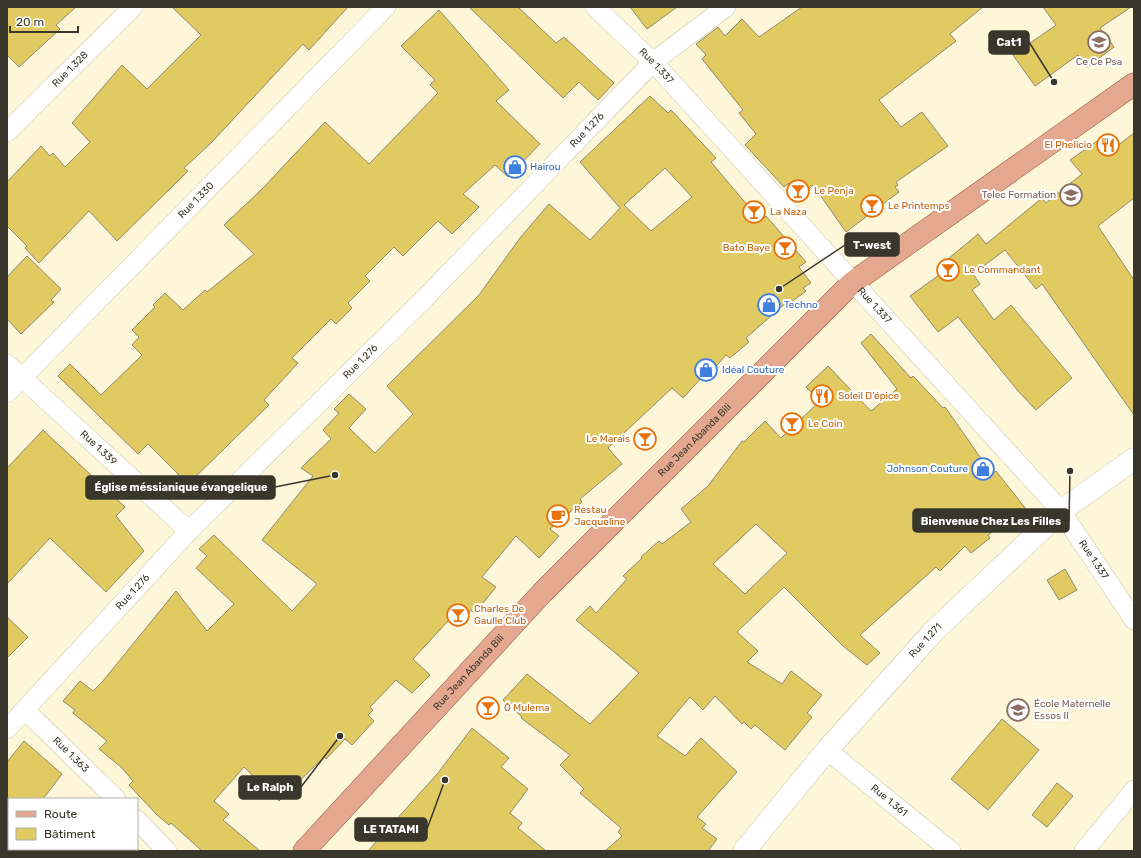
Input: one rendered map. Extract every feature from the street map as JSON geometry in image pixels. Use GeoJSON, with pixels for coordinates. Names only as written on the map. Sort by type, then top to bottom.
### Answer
{"type":"FeatureCollection","features":[{"type":"Feature","properties":{"kind":"main road","name":"Rue Jean Abanda Bili"},"geometry":{"type":"LineString","coordinates":[[304,851],[542,593],[852,283],[1134,84]]}},
{"type":"Feature","properties":{"kind":"street","name":"Rue 1.328"},"geometry":{"type":"LineString","coordinates":[[7,132],[134,7]]}},
{"type":"Feature","properties":{"kind":"street","name":"Rue 1.330"},"geometry":{"type":"LineString","coordinates":[[7,393],[386,7]]}},
{"type":"Feature","properties":{"kind":"street","name":"Rue 1.337"},"geometry":{"type":"LineString","coordinates":[[595,7],[653,62],[852,283],[1061,511],[1134,620]]}},
{"type":"Feature","properties":{"kind":"street","name":"Rue 1.276"},"geometry":{"type":"LineString","coordinates":[[7,729],[189,532],[424,298],[653,62],[726,7]]}},
{"type":"Feature","properties":{"kind":"street","name":"Rue 1.339"},"geometry":{"type":"LineString","coordinates":[[7,364],[189,532]]}},
{"type":"Feature","properties":{"kind":"street","name":"Rue 1.271"},"geometry":{"type":"LineString","coordinates":[[744,851],[827,750],[933,632],[1061,511],[1134,459]]}},
{"type":"Feature","properties":{"kind":"street","name":"Rue 1.363"},"geometry":{"type":"LineString","coordinates":[[25,710],[115,798]]}},
{"type":"Feature","properties":{"kind":"street","name":"Rue 1.361"},"geometry":{"type":"LineString","coordinates":[[827,750],[951,851]]}},
{"type":"Feature","properties":{"kind":"street"},"geometry":{"type":"LineString","coordinates":[[1084,851],[1134,790]]}},
{"type":"Feature","properties":{"kind":"street"},"geometry":{"type":"LineString","coordinates":[[138,821],[167,851]]}},
{"type":"Feature","properties":{"kind":"building"},"geometry":{"type":"Polygon","coordinates":[[[7,7],[76,7],[56,25],[60,29],[19,67],[7,55],[7,7]]]}},
{"type":"Feature","properties":{"kind":"building"},"geometry":{"type":"Polygon","coordinates":[[[172,7],[348,7],[309,50],[303,44],[212,142],[184,168],[188,171],[117,241],[89,211],[39,263],[25,248],[27,246],[7,226],[7,182],[41,146],[50,156],[53,153],[65,167],[90,142],[72,123],[122,65],[147,89],[201,35],[172,7]]]}},
{"type":"Feature","properties":{"kind":"building"},"geometry":{"type":"Polygon","coordinates":[[[469,7],[518,7],[556,43],[564,37],[614,83],[598,100],[579,82],[563,98],[469,7]]]}},
{"type":"Feature","properties":{"kind":"building"},"geometry":{"type":"Polygon","coordinates":[[[630,7],[677,7],[647,29],[630,7]]]}},
{"type":"Feature","properties":{"kind":"building"},"geometry":{"type":"Polygon","coordinates":[[[802,7],[983,7],[950,34],[956,41],[879,100],[901,127],[922,112],[948,146],[896,182],[898,185],[895,187],[899,192],[846,232],[813,185],[802,196],[789,183],[784,187],[745,145],[756,134],[739,113],[743,110],[702,59],[706,55],[696,44],[718,27],[725,36],[742,19],[759,37],[802,7]]]}},
{"type":"Feature","properties":{"kind":"building"},"geometry":{"type":"Polygon","coordinates":[[[1043,7],[1131,7],[1100,28],[1114,47],[1087,67],[1078,55],[1035,86],[1013,55],[1056,25],[1043,7]]]}},
{"type":"Feature","properties":{"kind":"building"},"geometry":{"type":"Polygon","coordinates":[[[439,10],[509,90],[496,101],[540,144],[508,177],[495,165],[463,194],[479,207],[452,234],[438,221],[403,256],[394,247],[365,276],[370,281],[348,303],[352,308],[336,324],[331,319],[292,358],[298,363],[264,400],[269,405],[188,484],[148,444],[138,454],[58,376],[70,364],[101,395],[142,355],[132,345],[139,337],[132,330],[155,307],[153,305],[165,293],[183,310],[205,290],[207,292],[254,254],[224,225],[262,189],[325,122],[369,164],[438,93],[430,85],[435,80],[401,46],[439,10]]]}},
{"type":"Feature","properties":{"kind":"building"},"geometry":{"type":"Polygon","coordinates":[[[650,96],[668,113],[671,110],[716,158],[711,162],[754,213],[757,211],[764,218],[766,216],[806,262],[799,267],[811,283],[803,288],[806,291],[790,303],[788,301],[746,338],[749,342],[730,358],[726,355],[712,371],[711,369],[707,374],[706,373],[683,398],[672,388],[608,448],[622,464],[580,499],[582,502],[550,529],[559,536],[539,558],[516,536],[482,577],[496,587],[475,613],[471,610],[457,627],[449,620],[413,659],[430,675],[412,693],[396,680],[370,707],[373,710],[368,715],[374,721],[352,745],[345,739],[326,759],[324,757],[279,801],[244,767],[214,801],[229,814],[223,820],[260,851],[202,851],[171,823],[169,825],[157,815],[129,785],[133,781],[121,767],[99,749],[107,741],[73,713],[75,710],[63,701],[80,681],[93,691],[103,681],[176,591],[207,631],[234,604],[196,568],[207,556],[199,549],[214,535],[292,611],[317,584],[262,540],[313,476],[301,468],[331,439],[323,430],[339,413],[334,409],[349,394],[366,409],[349,428],[375,453],[413,414],[387,386],[479,295],[520,238],[549,204],[590,240],[620,208],[580,162],[650,96]],[[665,168],[624,205],[651,231],[692,197],[665,168]]]}},
{"type":"Feature","properties":{"kind":"building"},"geometry":{"type":"Polygon","coordinates":[[[1134,133],[1134,198],[1098,226],[1134,280],[1134,415],[1042,284],[1036,289],[1005,250],[973,274],[980,284],[972,290],[994,320],[1011,305],[1072,378],[1036,410],[1018,391],[958,317],[938,332],[910,296],[953,265],[948,259],[978,234],[986,244],[1042,198],[1046,203],[1082,174],[1070,160],[1107,134],[1116,147],[1134,133]]]}},
{"type":"Feature","properties":{"kind":"building"},"geometry":{"type":"Polygon","coordinates":[[[27,256],[61,289],[51,300],[54,302],[21,334],[7,319],[7,277],[27,256]]]}},
{"type":"Feature","properties":{"kind":"building"},"geometry":{"type":"Polygon","coordinates":[[[871,334],[911,378],[913,376],[943,408],[945,407],[992,474],[996,471],[1026,509],[988,535],[990,538],[971,553],[965,546],[940,571],[936,567],[860,635],[880,653],[867,665],[843,646],[784,587],[737,632],[758,651],[747,662],[782,684],[791,671],[822,695],[807,713],[812,717],[785,750],[755,725],[751,729],[744,722],[742,724],[715,696],[703,710],[690,697],[657,736],[685,756],[701,738],[737,772],[697,817],[706,824],[702,828],[717,839],[708,851],[605,851],[622,836],[618,832],[621,828],[580,793],[584,789],[560,765],[570,755],[521,718],[522,717],[503,700],[527,674],[590,724],[639,673],[576,620],[590,606],[596,613],[627,579],[623,576],[642,558],[641,557],[659,541],[662,544],[691,522],[681,509],[708,486],[742,441],[744,442],[765,421],[781,438],[820,401],[806,387],[828,366],[871,411],[897,389],[861,343],[871,334]],[[756,524],[713,564],[745,594],[787,553],[756,524]]]}},
{"type":"Feature","properties":{"kind":"building"},"geometry":{"type":"Polygon","coordinates":[[[43,430],[125,507],[116,516],[144,551],[106,592],[50,538],[7,584],[7,468],[43,430]]]}},
{"type":"Feature","properties":{"kind":"building"},"geometry":{"type":"Polygon","coordinates":[[[1065,569],[1077,590],[1059,600],[1047,580],[1065,569]]]}},
{"type":"Feature","properties":{"kind":"building"},"geometry":{"type":"Polygon","coordinates":[[[7,617],[28,637],[7,658],[7,617]]]}},
{"type":"Feature","properties":{"kind":"building"},"geometry":{"type":"Polygon","coordinates":[[[1002,719],[1039,750],[988,810],[951,779],[1002,719]]]}},
{"type":"Feature","properties":{"kind":"building"},"geometry":{"type":"Polygon","coordinates":[[[472,728],[509,758],[501,767],[528,789],[510,813],[522,823],[518,828],[546,851],[368,851],[438,773],[472,728]]]}},
{"type":"Feature","properties":{"kind":"building"},"geometry":{"type":"Polygon","coordinates":[[[24,741],[62,774],[44,798],[7,799],[7,762],[24,741]]]}},
{"type":"Feature","properties":{"kind":"building"},"geometry":{"type":"Polygon","coordinates":[[[1057,783],[1073,796],[1047,827],[1032,815],[1057,783]]]}},
{"type":"Feature","properties":{"kind":"place","name":"Ce Ce Psa"},"geometry":{"type":"Point","coordinates":[1099,42]}},
{"type":"Feature","properties":{"kind":"place","name":"Cat1"},"geometry":{"type":"Point","coordinates":[1054,82]}},
{"type":"Feature","properties":{"kind":"place","name":"El Phelicio"},"geometry":{"type":"Point","coordinates":[1108,145]}},
{"type":"Feature","properties":{"kind":"place","name":"Hairou"},"geometry":{"type":"Point","coordinates":[515,167]}},
{"type":"Feature","properties":{"kind":"place","name":"Le Penja"},"geometry":{"type":"Point","coordinates":[798,191]}},
{"type":"Feature","properties":{"kind":"place","name":"Telec Formation"},"geometry":{"type":"Point","coordinates":[1071,195]}},
{"type":"Feature","properties":{"kind":"place","name":"Le Printemps"},"geometry":{"type":"Point","coordinates":[872,206]}},
{"type":"Feature","properties":{"kind":"place","name":"La Naza"},"geometry":{"type":"Point","coordinates":[754,212]}},
{"type":"Feature","properties":{"kind":"place","name":"Bato Baye"},"geometry":{"type":"Point","coordinates":[785,248]}},
{"type":"Feature","properties":{"kind":"place","name":"Le Commandant"},"geometry":{"type":"Point","coordinates":[948,270]}},
{"type":"Feature","properties":{"kind":"place","name":"T-west"},"geometry":{"type":"Point","coordinates":[779,289]}},
{"type":"Feature","properties":{"kind":"place","name":"Techno"},"geometry":{"type":"Point","coordinates":[769,305]}},
{"type":"Feature","properties":{"kind":"place","name":"Idéal Couture"},"geometry":{"type":"Point","coordinates":[706,370]}},
{"type":"Feature","properties":{"kind":"place","name":"Soleil D'épice"},"geometry":{"type":"Point","coordinates":[822,396]}},
{"type":"Feature","properties":{"kind":"place","name":"Le Coin"},"geometry":{"type":"Point","coordinates":[792,424]}},
{"type":"Feature","properties":{"kind":"place","name":"Le Marais"},"geometry":{"type":"Point","coordinates":[645,439]}},
{"type":"Feature","properties":{"kind":"place","name":"Johnson Couture"},"geometry":{"type":"Point","coordinates":[983,469]}},
{"type":"Feature","properties":{"kind":"place","name":"Bienvenue Chez Les Filles"},"geometry":{"type":"Point","coordinates":[1070,471]}},
{"type":"Feature","properties":{"kind":"place","name":"Église méssianique évangelique"},"geometry":{"type":"Point","coordinates":[335,475]}},
{"type":"Feature","properties":{"kind":"place","name":"Restau Jacqueline"},"geometry":{"type":"Point","coordinates":[558,516]}},
{"type":"Feature","properties":{"kind":"place","name":"Charles De Gaulle Club"},"geometry":{"type":"Point","coordinates":[458,615]}},
{"type":"Feature","properties":{"kind":"place","name":"Ô Mulema"},"geometry":{"type":"Point","coordinates":[488,708]}},
{"type":"Feature","properties":{"kind":"place","name":"École Maternelle Essos II"},"geometry":{"type":"Point","coordinates":[1018,710]}},
{"type":"Feature","properties":{"kind":"place","name":"Le Ralph"},"geometry":{"type":"Point","coordinates":[340,736]}},
{"type":"Feature","properties":{"kind":"place","name":"LE TATAMI"},"geometry":{"type":"Point","coordinates":[445,780]}}]}
